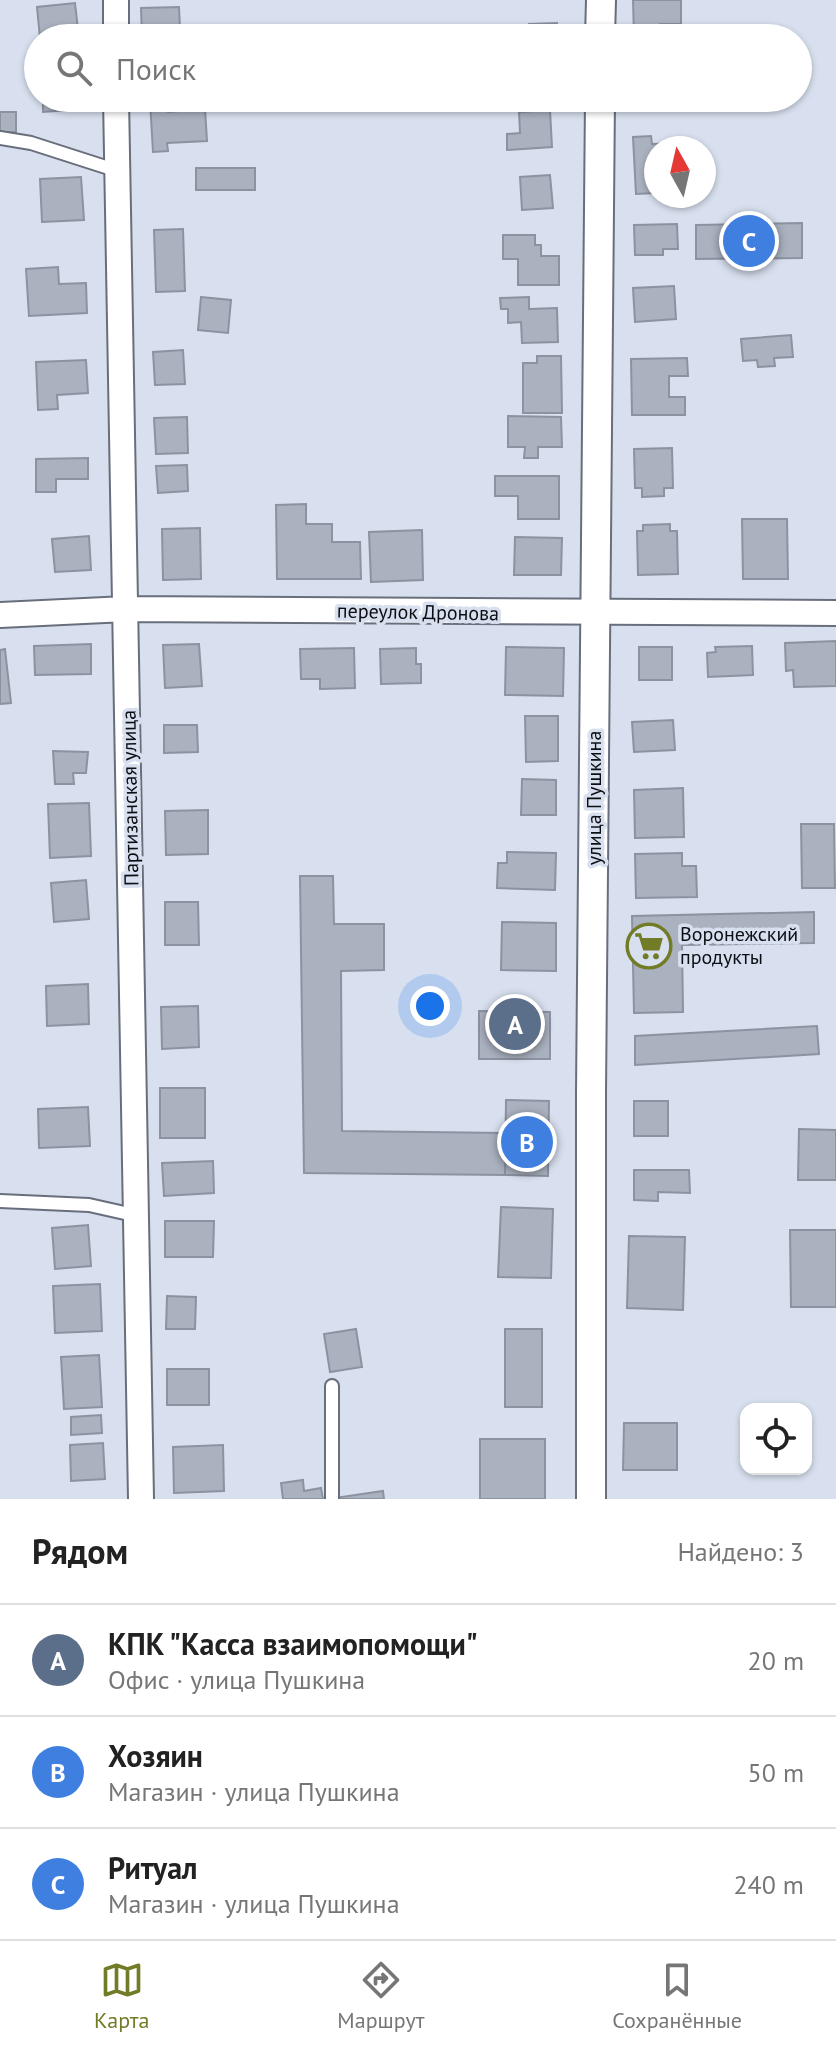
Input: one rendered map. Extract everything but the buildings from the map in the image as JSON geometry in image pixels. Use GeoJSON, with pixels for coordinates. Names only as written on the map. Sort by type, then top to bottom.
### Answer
{"type":"FeatureCollection","features":[{"type":"Feature","properties":{"kind":"street"},"geometry":{"type":"LineString","coordinates":[[116,0],[116,24]]}},
{"type":"Feature","properties":{"kind":"street"},"geometry":{"type":"LineString","coordinates":[[600,24],[601,0]]}},
{"type":"Feature","properties":{"kind":"street","name":"Партизанская улица"},"geometry":{"type":"LineString","coordinates":[[116,112],[141,1499]]}},
{"type":"Feature","properties":{"kind":"street","name":"улица Пушкина"},"geometry":{"type":"LineString","coordinates":[[591,1499],[600,112]]}},
{"type":"Feature","properties":{"kind":"street","name":"переулок Дронова"},"geometry":{"type":"LineString","coordinates":[[0,615],[126,609],[836,613]]}},
{"type":"Feature","properties":{"kind":"lane"},"geometry":{"type":"LineString","coordinates":[[0,138],[31,143],[115,170]]}},
{"type":"Feature","properties":{"kind":"lane"},"geometry":{"type":"LineString","coordinates":[[0,1201],[89,1205],[138,1216]]}},
{"type":"Feature","properties":{"kind":"lane"},"geometry":{"type":"LineString","coordinates":[[332,1386],[332,1499]]}},
{"type":"Feature","properties":{"kind":"place","name":"Ритуал"},"geometry":{"type":"Point","coordinates":[749,241]}},
{"type":"Feature","properties":{"kind":"place","name":"Воронежский продукты"},"geometry":{"type":"Point","coordinates":[649,946]}},
{"type":"Feature","properties":{"kind":"place","name":"КПК \"Касса взаимопомощи\""},"geometry":{"type":"Point","coordinates":[515,1024]}},
{"type":"Feature","properties":{"kind":"place","name":"Хозяин"},"geometry":{"type":"Point","coordinates":[527,1142]}}]}
